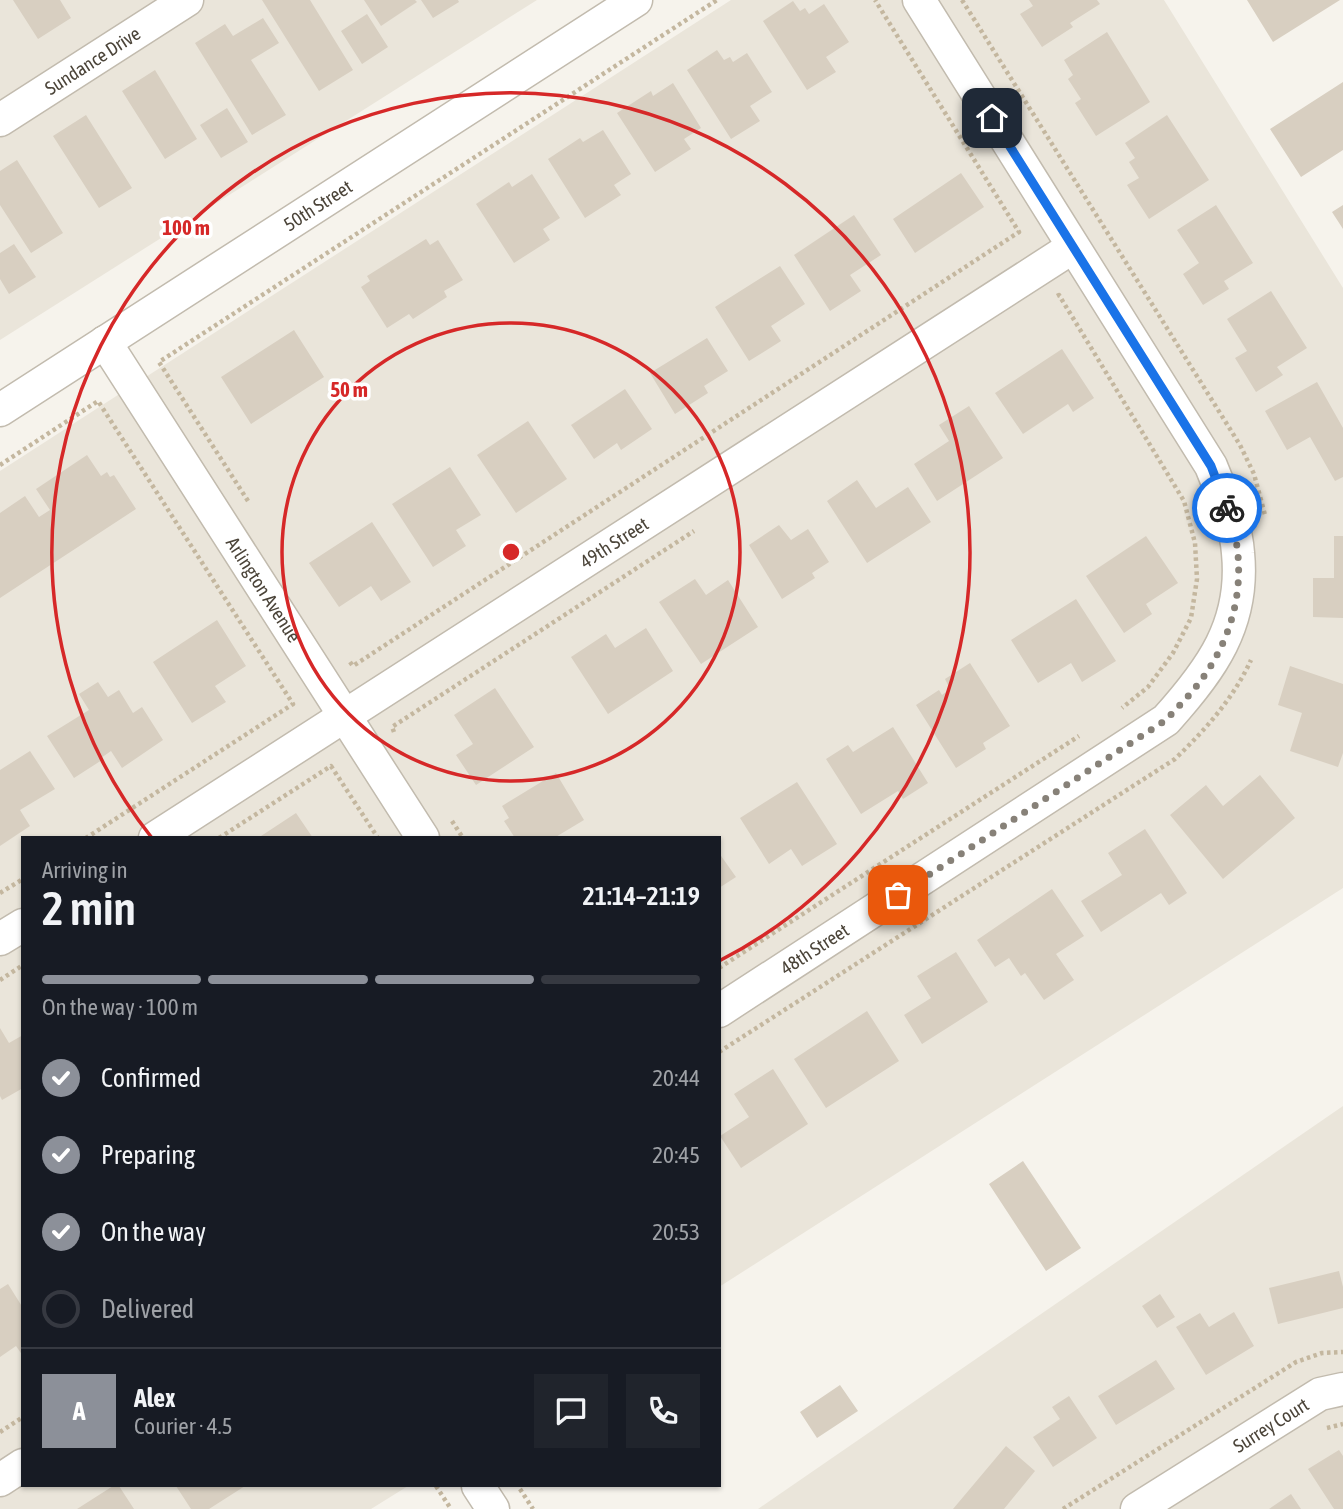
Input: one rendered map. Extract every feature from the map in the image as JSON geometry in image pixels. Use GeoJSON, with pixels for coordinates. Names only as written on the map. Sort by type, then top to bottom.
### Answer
{"type":"FeatureCollection","features":[{"type":"Feature","properties":{"kind":"street","name":"Sundance Drive"},"geometry":{"type":"LineString","coordinates":[[0,120],[187,0]]}},
{"type":"Feature","properties":{"kind":"street","name":"50th Street"},"geometry":{"type":"LineString","coordinates":[[0,410],[636,0]]}},
{"type":"Feature","properties":{"kind":"street","name":"48th Street"},"geometry":{"type":"LineString","coordinates":[[721,1010],[1166,720],[1200,682],[1225,639],[1239,598],[1238,552],[1229,514],[1211,466],[919,0]]}},
{"type":"Feature","properties":{"kind":"street","name":"49th Street"},"geometry":{"type":"LineString","coordinates":[[158,836],[1073,247]]}},
{"type":"Feature","properties":{"kind":"street","name":"Arlington Avenue"},"geometry":{"type":"LineString","coordinates":[[105,342],[422,836]]}},
{"type":"Feature","properties":{"kind":"street"},"geometry":{"type":"LineString","coordinates":[[0,939],[21,926]]}},
{"type":"Feature","properties":{"kind":"street","name":"Surrey Court"},"geometry":{"type":"LineString","coordinates":[[1137,1509],[1320,1394],[1343,1389]]}},
{"type":"Feature","properties":{"kind":"street"},"geometry":{"type":"LineString","coordinates":[[0,1480],[21,1466]]}},
{"type":"Feature","properties":{"kind":"street"},"geometry":{"type":"LineString","coordinates":[[479,1487],[493,1509]]}},
{"type":"Feature","properties":{"kind":"path"},"geometry":{"type":"LineString","coordinates":[[248,502],[159,362],[717,0]]}},
{"type":"Feature","properties":{"kind":"path"},"geometry":{"type":"LineString","coordinates":[[346,654],[353,666],[1019,232],[875,0]]}},
{"type":"Feature","properties":{"kind":"path"},"geometry":{"type":"LineString","coordinates":[[962,0],[1240,445],[1254,474],[1266,522]]}},
{"type":"Feature","properties":{"kind":"path"},"geometry":{"type":"LineString","coordinates":[[1048,303],[1059,295],[1164,464],[1184,500],[1195,543],[1198,579],[1191,618],[1173,653],[1148,687],[1112,715]]}},
{"type":"Feature","properties":{"kind":"path"},"geometry":{"type":"LineString","coordinates":[[0,465],[98,401],[293,704],[89,836]]}},
{"type":"Feature","properties":{"kind":"path"},"geometry":{"type":"LineString","coordinates":[[399,738],[391,727],[696,530]]}},
{"type":"Feature","properties":{"kind":"path"},"geometry":{"type":"LineString","coordinates":[[721,1051],[1175,758],[1212,721],[1238,687],[1256,651]]}},
{"type":"Feature","properties":{"kind":"path"},"geometry":{"type":"LineString","coordinates":[[721,967],[1088,730]]}},
{"type":"Feature","properties":{"kind":"path"},"geometry":{"type":"LineString","coordinates":[[222,836],[331,766],[377,836]]}},
{"type":"Feature","properties":{"kind":"path"},"geometry":{"type":"LineString","coordinates":[[449,816],[462,836]]}},
{"type":"Feature","properties":{"kind":"path"},"geometry":{"type":"LineString","coordinates":[[0,894],[21,880]]}},
{"type":"Feature","properties":{"kind":"path"},"geometry":{"type":"LineString","coordinates":[[0,980],[21,966]]}},
{"type":"Feature","properties":{"kind":"path"},"geometry":{"type":"LineString","coordinates":[[1063,1509],[1296,1362],[1322,1353],[1343,1352]]}},
{"type":"Feature","properties":{"kind":"path"},"geometry":{"type":"LineString","coordinates":[[0,1432],[21,1418]]}},
{"type":"Feature","properties":{"kind":"path"},"geometry":{"type":"LineString","coordinates":[[437,1487],[450,1509]]}},
{"type":"Feature","properties":{"kind":"path"},"geometry":{"type":"LineString","coordinates":[[519,1487],[533,1509]]}},
{"type":"Feature","properties":{"kind":"shaded area"},"geometry":{"type":"Polygon","coordinates":[[[0,0],[537,0],[0,340],[0,0]]]}},
{"type":"Feature","properties":{"kind":"shaded area"},"geometry":{"type":"Polygon","coordinates":[[[731,0],[1164,0],[1343,288],[1343,888],[721,1286],[721,836],[21,836],[21,1487],[406,1487],[371,1509],[0,1509],[0,471],[731,0]]]}},
{"type":"Feature","properties":{"kind":"shaded area"},"geometry":{"type":"Polygon","coordinates":[[[1343,1106],[1343,1509],[758,1509],[1343,1106]]]}},
{"type":"Feature","properties":{"kind":"building"},"geometry":{"type":"Polygon","coordinates":[[[13,0],[60,0],[71,18],[38,39],[13,0]]]}},
{"type":"Feature","properties":{"kind":"building"},"geometry":{"type":"Polygon","coordinates":[[[262,0],[310,0],[353,70],[319,91],[262,0]]]}},
{"type":"Feature","properties":{"kind":"building"},"geometry":{"type":"Polygon","coordinates":[[[364,0],[415,0],[417,2],[381,26],[364,0]]]}},
{"type":"Feature","properties":{"kind":"building"},"geometry":{"type":"Polygon","coordinates":[[[421,0],[458,0],[459,2],[433,18],[421,0]]]}},
{"type":"Feature","properties":{"kind":"building"},"geometry":{"type":"Polygon","coordinates":[[[1029,0],[1097,0],[1100,4],[1070,23],[1073,27],[1042,47],[1020,14],[1033,6],[1029,0]]]}},
{"type":"Feature","properties":{"kind":"building"},"geometry":{"type":"Polygon","coordinates":[[[1247,0],[1340,0],[1273,42],[1247,0]]]}},
{"type":"Feature","properties":{"kind":"building"},"geometry":{"type":"Polygon","coordinates":[[[793,1],[800,11],[805,8],[809,14],[824,4],[849,42],[826,57],[836,72],[807,90],[763,21],[793,1]]]}},
{"type":"Feature","properties":{"kind":"building"},"geometry":{"type":"Polygon","coordinates":[[[367,14],[388,47],[362,64],[341,31],[367,14]]]}},
{"type":"Feature","properties":{"kind":"building"},"geometry":{"type":"Polygon","coordinates":[[[263,18],[279,43],[251,60],[286,115],[252,135],[195,43],[225,24],[233,36],[263,18]]]}},
{"type":"Feature","properties":{"kind":"building"},"geometry":{"type":"Polygon","coordinates":[[[1107,32],[1150,102],[1096,136],[1075,103],[1081,99],[1068,79],[1073,75],[1064,60],[1107,32]]]}},
{"type":"Feature","properties":{"kind":"building"},"geometry":{"type":"Polygon","coordinates":[[[717,50],[724,60],[730,57],[733,62],[747,53],[772,92],[750,106],[760,121],[731,139],[687,70],[717,50]]]}},
{"type":"Feature","properties":{"kind":"building"},"geometry":{"type":"Polygon","coordinates":[[[155,70],[197,139],[165,159],[122,91],[155,70]]]}},
{"type":"Feature","properties":{"kind":"building"},"geometry":{"type":"Polygon","coordinates":[[[1343,82],[1343,150],[1301,177],[1270,129],[1343,82]]]}},
{"type":"Feature","properties":{"kind":"building"},"geometry":{"type":"Polygon","coordinates":[[[673,83],[701,128],[684,139],[691,149],[655,172],[617,113],[651,91],[653,96],[673,83]]]}},
{"type":"Feature","properties":{"kind":"building"},"geometry":{"type":"Polygon","coordinates":[[[227,108],[248,142],[221,158],[200,125],[227,108]]]}},
{"type":"Feature","properties":{"kind":"building"},"geometry":{"type":"Polygon","coordinates":[[[86,115],[132,188],[99,208],[53,136],[86,115]]]}},
{"type":"Feature","properties":{"kind":"building"},"geometry":{"type":"Polygon","coordinates":[[[1167,115],[1209,180],[1149,219],[1127,185],[1139,178],[1129,162],[1135,158],[1125,143],[1167,115]]]}},
{"type":"Feature","properties":{"kind":"building"},"geometry":{"type":"Polygon","coordinates":[[[603,130],[631,174],[614,185],[621,195],[585,218],[548,159],[580,138],[583,142],[603,130]]]}},
{"type":"Feature","properties":{"kind":"building"},"geometry":{"type":"Polygon","coordinates":[[[17,160],[63,233],[31,253],[0,205],[0,171],[17,160]]]}},
{"type":"Feature","properties":{"kind":"building"},"geometry":{"type":"Polygon","coordinates":[[[961,173],[984,207],[915,253],[893,219],[961,173]]]}},
{"type":"Feature","properties":{"kind":"building"},"geometry":{"type":"Polygon","coordinates":[[[532,174],[560,218],[543,229],[550,240],[514,263],[476,204],[509,182],[512,187],[532,174]]]}},
{"type":"Feature","properties":{"kind":"building"},"geometry":{"type":"Polygon","coordinates":[[[1216,205],[1253,263],[1224,281],[1229,289],[1203,305],[1183,274],[1199,263],[1177,230],[1216,205]]]}},
{"type":"Feature","properties":{"kind":"building"},"geometry":{"type":"Polygon","coordinates":[[[1343,205],[1343,229],[1332,212],[1343,205]]]}},
{"type":"Feature","properties":{"kind":"building"},"geometry":{"type":"Polygon","coordinates":[[[854,215],[881,255],[850,275],[861,291],[830,311],[794,255],[854,215]]]}},
{"type":"Feature","properties":{"kind":"building"},"geometry":{"type":"Polygon","coordinates":[[[426,239],[430,245],[438,240],[463,280],[444,291],[447,297],[413,319],[409,314],[387,328],[361,287],[370,281],[367,276],[426,239]]]}},
{"type":"Feature","properties":{"kind":"building"},"geometry":{"type":"Polygon","coordinates":[[[14,244],[36,277],[9,294],[0,279],[0,253],[14,244]]]}},
{"type":"Feature","properties":{"kind":"building"},"geometry":{"type":"Polygon","coordinates":[[[780,266],[805,304],[771,326],[781,341],[749,361],[715,307],[780,266]]]}},
{"type":"Feature","properties":{"kind":"building"},"geometry":{"type":"Polygon","coordinates":[[[1271,291],[1307,348],[1277,367],[1283,375],[1256,392],[1235,358],[1247,351],[1227,319],[1271,291]]]}},
{"type":"Feature","properties":{"kind":"building"},"geometry":{"type":"Polygon","coordinates":[[[294,330],[324,377],[251,424],[221,377],[294,330]]]}},
{"type":"Feature","properties":{"kind":"building"},"geometry":{"type":"Polygon","coordinates":[[[707,338],[728,371],[704,386],[708,393],[675,414],[650,373],[707,338]]]}},
{"type":"Feature","properties":{"kind":"building"},"geometry":{"type":"Polygon","coordinates":[[[1062,349],[1094,398],[1073,412],[1068,404],[1023,434],[995,393],[1062,349]]]}},
{"type":"Feature","properties":{"kind":"building"},"geometry":{"type":"Polygon","coordinates":[[[1317,382],[1343,428],[1343,477],[1335,481],[1310,437],[1287,450],[1265,411],[1317,382]]]}},
{"type":"Feature","properties":{"kind":"building"},"geometry":{"type":"Polygon","coordinates":[[[625,389],[652,429],[621,450],[617,443],[594,459],[571,425],[625,389]]]}},
{"type":"Feature","properties":{"kind":"building"},"geometry":{"type":"Polygon","coordinates":[[[969,406],[1003,458],[937,501],[914,464],[949,441],[939,425],[969,406]]]}},
{"type":"Feature","properties":{"kind":"building"},"geometry":{"type":"Polygon","coordinates":[[[528,421],[567,479],[516,513],[477,455],[528,421]]]}},
{"type":"Feature","properties":{"kind":"building"},"geometry":{"type":"Polygon","coordinates":[[[87,455],[101,476],[107,472],[110,477],[114,475],[136,509],[0,598],[0,513],[25,496],[39,517],[50,510],[36,489],[87,455]]]}},
{"type":"Feature","properties":{"kind":"building"},"geometry":{"type":"Polygon","coordinates":[[[450,467],[481,515],[456,530],[466,546],[433,567],[392,504],[450,467]]]}},
{"type":"Feature","properties":{"kind":"building"},"geometry":{"type":"Polygon","coordinates":[[[857,480],[876,508],[908,487],[931,522],[867,563],[827,501],[857,480]]]}},
{"type":"Feature","properties":{"kind":"building"},"geometry":{"type":"Polygon","coordinates":[[[372,522],[411,582],[381,601],[371,586],[339,607],[309,563],[372,522]]]}},
{"type":"Feature","properties":{"kind":"building"},"geometry":{"type":"Polygon","coordinates":[[[779,525],[791,540],[808,529],[829,562],[812,573],[815,578],[782,599],[749,545],[779,525]]]}},
{"type":"Feature","properties":{"kind":"building"},"geometry":{"type":"Polygon","coordinates":[[[1146,536],[1178,583],[1146,604],[1152,614],[1124,633],[1086,576],[1146,536]]]}},
{"type":"Feature","properties":{"kind":"building"},"geometry":{"type":"Polygon","coordinates":[[[1334,536],[1343,536],[1343,618],[1313,617],[1313,578],[1334,578],[1334,536]]]}},
{"type":"Feature","properties":{"kind":"building"},"geometry":{"type":"Polygon","coordinates":[[[695,579],[706,595],[728,580],[758,627],[701,664],[659,602],[695,579]]]}},
{"type":"Feature","properties":{"kind":"building"},"geometry":{"type":"Polygon","coordinates":[[[1076,599],[1116,661],[1082,682],[1071,663],[1038,683],[1011,640],[1076,599]]]}},
{"type":"Feature","properties":{"kind":"building"},"geometry":{"type":"Polygon","coordinates":[[[217,620],[246,666],[215,686],[226,702],[192,723],[153,662],[217,620]]]}},
{"type":"Feature","properties":{"kind":"building"},"geometry":{"type":"Polygon","coordinates":[[[646,628],[673,671],[608,714],[571,657],[606,634],[615,648],[646,628]]]}},
{"type":"Feature","properties":{"kind":"building"},"geometry":{"type":"Polygon","coordinates":[[[970,663],[1010,726],[983,743],[986,749],[956,768],[916,705],[939,690],[942,695],[950,689],[945,679],[970,663]]]}},
{"type":"Feature","properties":{"kind":"building"},"geometry":{"type":"Polygon","coordinates":[[[1290,666],[1343,684],[1343,753],[1338,767],[1290,751],[1302,713],[1278,705],[1290,666]]]}},
{"type":"Feature","properties":{"kind":"building"},"geometry":{"type":"Polygon","coordinates":[[[98,682],[108,697],[119,690],[133,713],[142,707],[163,740],[122,768],[111,751],[74,778],[47,736],[89,710],[79,694],[98,682]]]}},
{"type":"Feature","properties":{"kind":"building"},"geometry":{"type":"Polygon","coordinates":[[[495,688],[534,747],[476,785],[456,755],[473,744],[454,715],[495,688]]]}},
{"type":"Feature","properties":{"kind":"building"},"geometry":{"type":"Polygon","coordinates":[[[893,727],[928,783],[903,799],[898,791],[861,814],[826,759],[848,745],[853,752],[893,727]]]}},
{"type":"Feature","properties":{"kind":"building"},"geometry":{"type":"Polygon","coordinates":[[[30,751],[55,789],[20,810],[30,826],[0,846],[0,770],[30,751]]]}},
{"type":"Feature","properties":{"kind":"building"},"geometry":{"type":"Polygon","coordinates":[[[556,773],[584,820],[557,836],[514,836],[504,821],[509,818],[502,806],[556,773]]]}},
{"type":"Feature","properties":{"kind":"building"},"geometry":{"type":"Polygon","coordinates":[[[1260,775],[1295,818],[1223,879],[1170,815],[1206,785],[1223,806],[1260,775]]]}},
{"type":"Feature","properties":{"kind":"building"},"geometry":{"type":"Polygon","coordinates":[[[797,782],[837,844],[802,866],[791,849],[769,864],[740,818],[797,782]]]}},
{"type":"Feature","properties":{"kind":"building"},"geometry":{"type":"Polygon","coordinates":[[[296,813],[312,836],[261,836],[296,813]]]}},
{"type":"Feature","properties":{"kind":"building"},"geometry":{"type":"Polygon","coordinates":[[[1145,829],[1187,893],[1169,905],[1161,893],[1101,932],[1081,901],[1122,875],[1108,853],[1145,829]]]}},
{"type":"Feature","properties":{"kind":"building"},"geometry":{"type":"Polygon","coordinates":[[[721,856],[736,877],[721,887],[721,856]]]}},
{"type":"Feature","properties":{"kind":"building"},"geometry":{"type":"Polygon","coordinates":[[[1052,889],[1084,936],[1056,954],[1074,980],[1044,1000],[1025,973],[1021,976],[1009,958],[995,967],[977,940],[1052,889]]]}},
{"type":"Feature","properties":{"kind":"building"},"geometry":{"type":"Polygon","coordinates":[[[956,952],[988,1002],[922,1044],[904,1015],[931,998],[917,976],[956,952]]]}},
{"type":"Feature","properties":{"kind":"building"},"geometry":{"type":"Polygon","coordinates":[[[867,1011],[899,1061],[826,1108],[794,1059],[867,1011]]]}},
{"type":"Feature","properties":{"kind":"building"},"geometry":{"type":"Polygon","coordinates":[[[0,1028],[9,1043],[21,1036],[21,1089],[2,1100],[0,1028]]]}},
{"type":"Feature","properties":{"kind":"building"},"geometry":{"type":"Polygon","coordinates":[[[773,1069],[808,1124],[741,1168],[721,1138],[749,1117],[734,1094],[773,1069]]]}},
{"type":"Feature","properties":{"kind":"building"},"geometry":{"type":"Polygon","coordinates":[[[1023,1161],[1081,1248],[1046,1271],[989,1184],[1023,1161]]]}},
{"type":"Feature","properties":{"kind":"building"},"geometry":{"type":"Polygon","coordinates":[[[1339,1271],[1343,1287],[1343,1308],[1278,1324],[1269,1288],[1339,1271]]]}},
{"type":"Feature","properties":{"kind":"building"},"geometry":{"type":"Polygon","coordinates":[[[8,1284],[21,1305],[21,1353],[16,1346],[0,1357],[0,1289],[8,1284]]]}},
{"type":"Feature","properties":{"kind":"building"},"geometry":{"type":"Polygon","coordinates":[[[1160,1294],[1175,1317],[1157,1328],[1142,1306],[1160,1294]]]}},
{"type":"Feature","properties":{"kind":"building"},"geometry":{"type":"Polygon","coordinates":[[[1234,1312],[1254,1346],[1206,1375],[1176,1327],[1200,1313],[1209,1327],[1234,1312]]]}},
{"type":"Feature","properties":{"kind":"building"},"geometry":{"type":"Polygon","coordinates":[[[1156,1360],[1175,1389],[1116,1425],[1098,1396],[1156,1360]]]}},
{"type":"Feature","properties":{"kind":"building"},"geometry":{"type":"Polygon","coordinates":[[[840,1385],[858,1411],[817,1438],[800,1412],[840,1385]]]}},
{"type":"Feature","properties":{"kind":"building"},"geometry":{"type":"Polygon","coordinates":[[[1069,1396],[1097,1438],[1053,1467],[1033,1437],[1060,1419],[1052,1407],[1069,1396]]]}},
{"type":"Feature","properties":{"kind":"building"},"geometry":{"type":"Polygon","coordinates":[[[1006,1446],[1035,1471],[1004,1509],[953,1509],[1006,1446]]]}},
{"type":"Feature","properties":{"kind":"building"},"geometry":{"type":"Polygon","coordinates":[[[1339,1450],[1343,1456],[1343,1509],[1334,1509],[1308,1469],[1339,1450]]]}},
{"type":"Feature","properties":{"kind":"building"},"geometry":{"type":"Polygon","coordinates":[[[111,1487],[120,1487],[134,1509],[77,1509],[111,1487]]]}},
{"type":"Feature","properties":{"kind":"building"},"geometry":{"type":"Polygon","coordinates":[[[177,1487],[243,1487],[209,1509],[191,1509],[177,1487]]]}},
{"type":"Feature","properties":{"kind":"building"},"geometry":{"type":"Polygon","coordinates":[[[1291,1494],[1301,1509],[1269,1509],[1291,1494]]]}},
{"type":"Feature","properties":{"kind":"way so far"},"geometry":{"type":"LineString","coordinates":[[898,895],[1166,720],[1200,682],[1225,639],[1239,598],[1238,552],[1227,508]]}},
{"type":"Feature","properties":{"kind":"route"},"geometry":{"type":"LineString","coordinates":[[992,118],[1211,466],[1227,508]]}}]}
